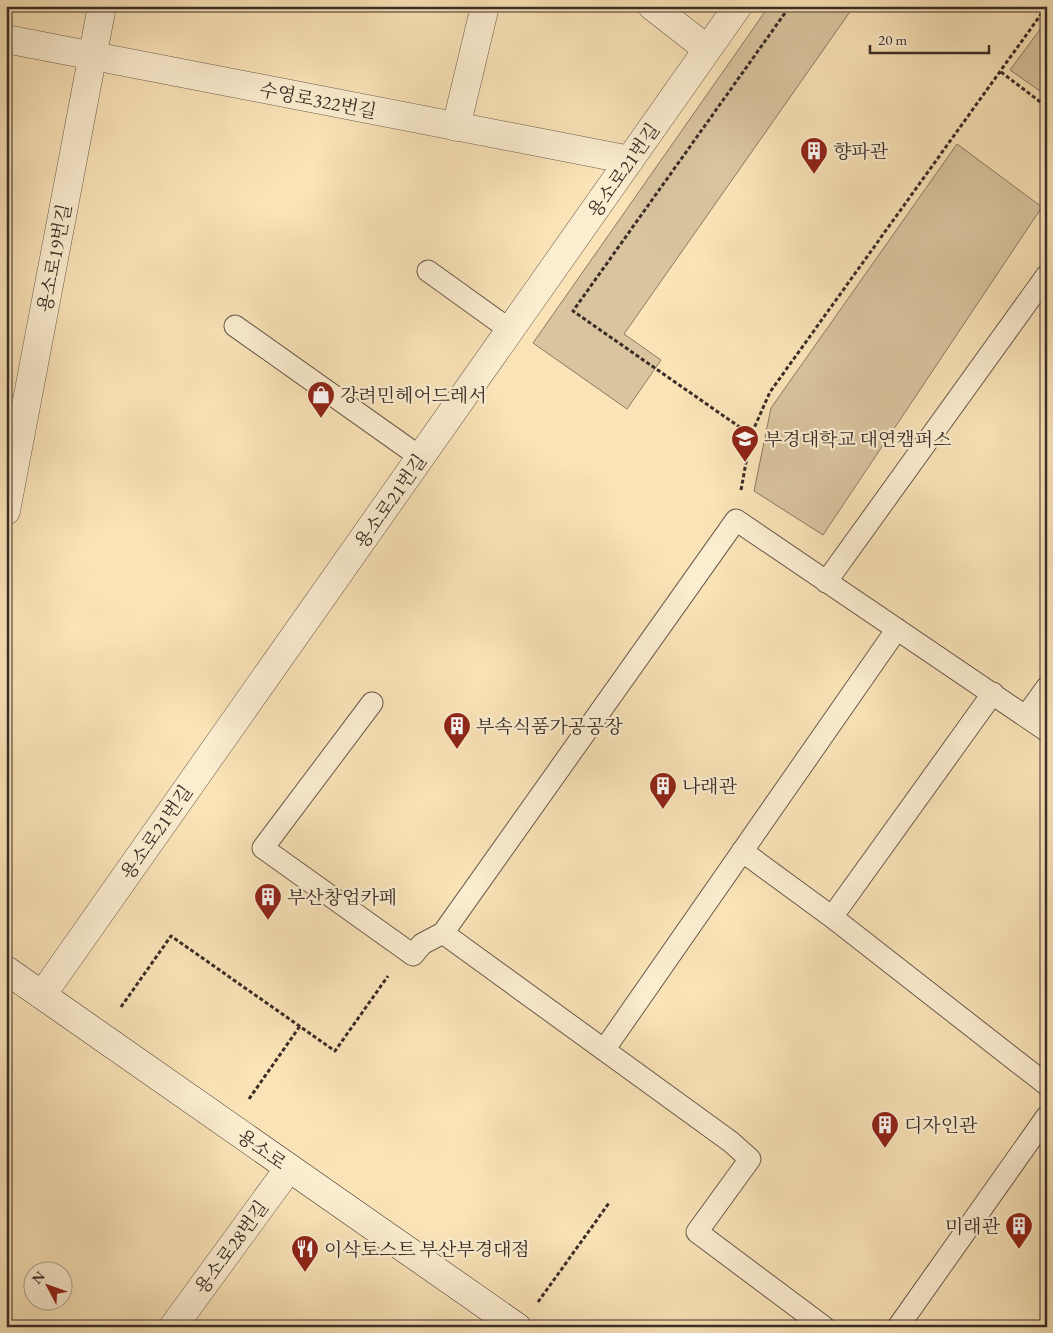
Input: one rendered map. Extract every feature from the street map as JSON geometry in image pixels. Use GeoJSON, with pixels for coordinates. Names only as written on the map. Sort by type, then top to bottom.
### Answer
{"type":"FeatureCollection","features":[{"type":"Feature","properties":{"kind":"street","name":"용소로19번길"},"geometry":{"type":"LineString","coordinates":[[6,511],[102,6]]}},
{"type":"Feature","properties":{"kind":"street"},"geometry":{"type":"LineString","coordinates":[[456,126],[485,6]]}},
{"type":"Feature","properties":{"kind":"street"},"geometry":{"type":"LineString","coordinates":[[652,6],[707,49]]}},
{"type":"Feature","properties":{"kind":"street","name":"용소로21번길"},"geometry":{"type":"LineString","coordinates":[[42,995],[738,6]]}},
{"type":"Feature","properties":{"kind":"street","name":"수영로322번길"},"geometry":{"type":"LineString","coordinates":[[6,39],[630,160]]}},
{"type":"Feature","properties":{"kind":"street","name":"용소로"},"geometry":{"type":"LineString","coordinates":[[6,970],[517,1327]]}},
{"type":"Feature","properties":{"kind":"street","name":"용소로28번길"},"geometry":{"type":"LineString","coordinates":[[172,1327],[289,1168]]}},
{"type":"Feature","properties":{"kind":"lane"},"geometry":{"type":"LineString","coordinates":[[428,271],[510,330]]}},
{"type":"Feature","properties":{"kind":"lane"},"geometry":{"type":"LineString","coordinates":[[826,582],[1047,275]]}},
{"type":"Feature","properties":{"kind":"lane"},"geometry":{"type":"LineString","coordinates":[[235,326],[420,457]]}},
{"type":"Feature","properties":{"kind":"lane"},"geometry":{"type":"LineString","coordinates":[[372,703],[263,848],[413,955],[422,944],[443,932],[736,520],[1047,731]]}},
{"type":"Feature","properties":{"kind":"lane"},"geometry":{"type":"LineString","coordinates":[[604,1050],[897,629]]}},
{"type":"Feature","properties":{"kind":"lane"},"geometry":{"type":"LineString","coordinates":[[1026,716],[1047,687]]}},
{"type":"Feature","properties":{"kind":"lane"},"geometry":{"type":"LineString","coordinates":[[832,917],[993,694]]}},
{"type":"Feature","properties":{"kind":"lane"},"geometry":{"type":"LineString","coordinates":[[742,851],[832,917],[1047,1085]]}},
{"type":"Feature","properties":{"kind":"lane"},"geometry":{"type":"LineString","coordinates":[[443,932],[731,1142],[750,1159],[697,1232],[824,1327]]}},
{"type":"Feature","properties":{"kind":"lane"},"geometry":{"type":"LineString","coordinates":[[898,1327],[1047,1116]]}},
{"type":"Feature","properties":{"kind":"path"},"geometry":{"type":"LineString","coordinates":[[751,435],[573,311],[790,6]]}},
{"type":"Feature","properties":{"kind":"path"},"geometry":{"type":"LineString","coordinates":[[736,520],[751,435],[770,392],[1047,6]]}},
{"type":"Feature","properties":{"kind":"path"},"geometry":{"type":"LineString","coordinates":[[1000,72],[1047,107]]}},
{"type":"Feature","properties":{"kind":"path"},"geometry":{"type":"LineString","coordinates":[[100,1036],[171,936],[335,1051],[406,950]]}},
{"type":"Feature","properties":{"kind":"path"},"geometry":{"type":"LineString","coordinates":[[230,1126],[300,1026]]}},
{"type":"Feature","properties":{"kind":"path"},"geometry":{"type":"LineString","coordinates":[[537,1304],[610,1203]]}},
{"type":"Feature","properties":{"kind":"shaded area"},"geometry":{"type":"Polygon","coordinates":[[[769,6],[854,6],[624,334],[661,360],[627,409],[533,343],[769,6]]]}},
{"type":"Feature","properties":{"kind":"shaded area"},"geometry":{"type":"Polygon","coordinates":[[[1047,20],[1047,96],[1010,70],[1047,20]]]}},
{"type":"Feature","properties":{"kind":"shaded area"},"geometry":{"type":"Polygon","coordinates":[[[957,144],[1042,207],[823,535],[754,491],[771,408],[957,144]]]}},
{"type":"Feature","properties":{"kind":"place","name":"향파관"},"geometry":{"type":"Point","coordinates":[814,175]}},
{"type":"Feature","properties":{"kind":"place","name":"강려민헤어드레서"},"geometry":{"type":"Point","coordinates":[321,419]}},
{"type":"Feature","properties":{"kind":"place","name":"부경대학교 대연캠퍼스"},"geometry":{"type":"Point","coordinates":[745,463]}},
{"type":"Feature","properties":{"kind":"place","name":"부속식품가공공장"},"geometry":{"type":"Point","coordinates":[457,750]}},
{"type":"Feature","properties":{"kind":"place","name":"나래관"},"geometry":{"type":"Point","coordinates":[663,810]}},
{"type":"Feature","properties":{"kind":"place","name":"부산창업카페"},"geometry":{"type":"Point","coordinates":[268,921]}},
{"type":"Feature","properties":{"kind":"place","name":"디자인관"},"geometry":{"type":"Point","coordinates":[885,1149]}},
{"type":"Feature","properties":{"kind":"place","name":"미래관"},"geometry":{"type":"Point","coordinates":[1019,1250]}},
{"type":"Feature","properties":{"kind":"place","name":"이삭토스트 부산부경대점"},"geometry":{"type":"Point","coordinates":[305,1273]}}]}
